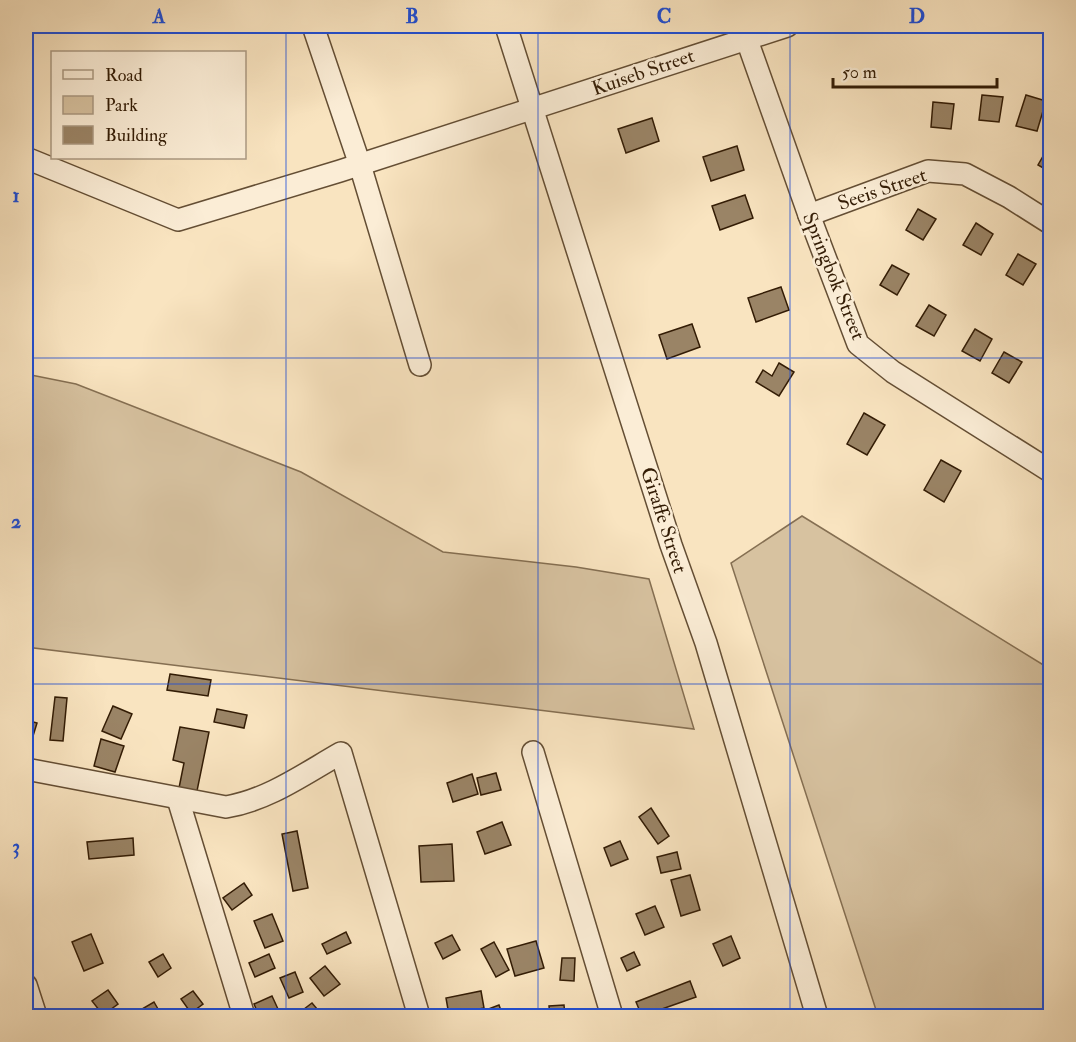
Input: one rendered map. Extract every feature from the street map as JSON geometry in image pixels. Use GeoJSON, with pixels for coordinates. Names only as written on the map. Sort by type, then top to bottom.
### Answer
{"type":"FeatureCollection","features":[{"type":"Feature","properties":{"kind":"street"},"geometry":{"type":"LineString","coordinates":[[312,26],[360,165],[420,365]]}},
{"type":"Feature","properties":{"kind":"street","name":"Giraffe Street"},"geometry":{"type":"LineString","coordinates":[[506,26],[671,544],[706,643],[817,1017]]}},
{"type":"Feature","properties":{"kind":"street","name":"Kuiseb Street"},"geometry":{"type":"LineString","coordinates":[[26,158],[178,220],[360,165],[533,109],[744,32],[787,26]]}},
{"type":"Feature","properties":{"kind":"street","name":"Springbok Street"},"geometry":{"type":"LineString","coordinates":[[744,32],[858,344],[893,372],[1050,471]]}},
{"type":"Feature","properties":{"kind":"street","name":"Seeis Street"},"geometry":{"type":"LineString","coordinates":[[809,215],[928,171],[965,174],[1009,197],[1050,223]]}},
{"type":"Feature","properties":{"kind":"street"},"geometry":{"type":"LineString","coordinates":[[532,752],[612,1017]]}},
{"type":"Feature","properties":{"kind":"street"},"geometry":{"type":"LineString","coordinates":[[26,769],[226,807],[245,804],[263,797],[340,753],[418,1017]]}},
{"type":"Feature","properties":{"kind":"street"},"geometry":{"type":"LineString","coordinates":[[178,799],[244,1017]]}},
{"type":"Feature","properties":{"kind":"street"},"geometry":{"type":"LineString","coordinates":[[26,985],[36,1017]]}},
{"type":"Feature","properties":{"kind":"green space"},"geometry":{"type":"Polygon","coordinates":[[[26,374],[76,384],[301,472],[443,552],[576,567],[649,579],[694,729],[26,647],[26,374]]]}},
{"type":"Feature","properties":{"kind":"green space"},"geometry":{"type":"Polygon","coordinates":[[[802,516],[1050,669],[1050,1016],[878,1016],[731,563],[802,516]]]}},
{"type":"Feature","properties":{"kind":"building"},"geometry":{"type":"Polygon","coordinates":[[[982,95],[1003,97],[999,122],[979,120],[982,95]]]}},
{"type":"Feature","properties":{"kind":"building"},"geometry":{"type":"Polygon","coordinates":[[[1026,95],[1046,101],[1037,131],[1016,126],[1026,95]]]}},
{"type":"Feature","properties":{"kind":"building"},"geometry":{"type":"Polygon","coordinates":[[[933,102],[954,104],[951,129],[931,127],[933,102]]]}},
{"type":"Feature","properties":{"kind":"building"},"geometry":{"type":"Polygon","coordinates":[[[652,118],[659,141],[626,153],[618,129],[652,118]]]}},
{"type":"Feature","properties":{"kind":"building"},"geometry":{"type":"Polygon","coordinates":[[[1050,144],[1050,172],[1038,165],[1050,144]]]}},
{"type":"Feature","properties":{"kind":"building"},"geometry":{"type":"Polygon","coordinates":[[[737,146],[744,170],[711,181],[703,157],[737,146]]]}},
{"type":"Feature","properties":{"kind":"building"},"geometry":{"type":"Polygon","coordinates":[[[745,195],[753,218],[720,230],[712,206],[745,195]]]}},
{"type":"Feature","properties":{"kind":"building"},"geometry":{"type":"Polygon","coordinates":[[[918,209],[936,219],[923,240],[906,230],[918,209]]]}},
{"type":"Feature","properties":{"kind":"building"},"geometry":{"type":"Polygon","coordinates":[[[976,223],[993,234],[981,255],[963,245],[976,223]]]}},
{"type":"Feature","properties":{"kind":"building"},"geometry":{"type":"Polygon","coordinates":[[[1018,254],[1036,264],[1023,285],[1006,275],[1018,254]]]}},
{"type":"Feature","properties":{"kind":"building"},"geometry":{"type":"Polygon","coordinates":[[[892,265],[909,274],[897,295],[880,285],[892,265]]]}},
{"type":"Feature","properties":{"kind":"building"},"geometry":{"type":"Polygon","coordinates":[[[781,287],[789,310],[756,322],[748,298],[781,287]]]}},
{"type":"Feature","properties":{"kind":"building"},"geometry":{"type":"Polygon","coordinates":[[[929,305],[946,315],[934,336],[916,326],[929,305]]]}},
{"type":"Feature","properties":{"kind":"building"},"geometry":{"type":"Polygon","coordinates":[[[692,324],[700,347],[667,359],[659,335],[692,324]]]}},
{"type":"Feature","properties":{"kind":"building"},"geometry":{"type":"Polygon","coordinates":[[[975,329],[992,339],[980,361],[962,351],[975,329]]]}},
{"type":"Feature","properties":{"kind":"building"},"geometry":{"type":"Polygon","coordinates":[[[1004,352],[1022,362],[1009,383],[992,373],[1004,352]]]}},
{"type":"Feature","properties":{"kind":"building"},"geometry":{"type":"Polygon","coordinates":[[[779,363],[794,372],[779,396],[756,382],[763,370],[772,376],[779,363]]]}},
{"type":"Feature","properties":{"kind":"building"},"geometry":{"type":"Polygon","coordinates":[[[864,413],[885,425],[867,455],[847,444],[864,413]]]}},
{"type":"Feature","properties":{"kind":"building"},"geometry":{"type":"Polygon","coordinates":[[[941,460],[961,471],[944,502],[924,490],[941,460]]]}},
{"type":"Feature","properties":{"kind":"building"},"geometry":{"type":"Polygon","coordinates":[[[170,674],[211,680],[208,696],[167,690],[170,674]]]}},
{"type":"Feature","properties":{"kind":"building"},"geometry":{"type":"Polygon","coordinates":[[[55,697],[67,698],[63,741],[50,740],[55,697]]]}},
{"type":"Feature","properties":{"kind":"building"},"geometry":{"type":"Polygon","coordinates":[[[113,706],[132,714],[121,739],[102,731],[113,706]]]}},
{"type":"Feature","properties":{"kind":"building"},"geometry":{"type":"Polygon","coordinates":[[[217,709],[247,715],[244,728],[214,722],[217,709]]]}},
{"type":"Feature","properties":{"kind":"building"},"geometry":{"type":"Polygon","coordinates":[[[26,720],[37,723],[33,736],[26,734],[26,720]]]}},
{"type":"Feature","properties":{"kind":"building"},"geometry":{"type":"Polygon","coordinates":[[[180,727],[209,732],[197,791],[179,788],[184,763],[173,760],[180,727]]]}},
{"type":"Feature","properties":{"kind":"building"},"geometry":{"type":"Polygon","coordinates":[[[101,739],[124,746],[115,772],[94,766],[101,739]]]}},
{"type":"Feature","properties":{"kind":"building"},"geometry":{"type":"Polygon","coordinates":[[[496,773],[501,790],[481,795],[477,778],[496,773]]]}},
{"type":"Feature","properties":{"kind":"building"},"geometry":{"type":"Polygon","coordinates":[[[472,774],[478,794],[453,802],[447,783],[472,774]]]}},
{"type":"Feature","properties":{"kind":"building"},"geometry":{"type":"Polygon","coordinates":[[[651,808],[669,836],[658,844],[639,817],[651,808]]]}},
{"type":"Feature","properties":{"kind":"building"},"geometry":{"type":"Polygon","coordinates":[[[502,822],[511,845],[485,854],[477,832],[502,822]]]}},
{"type":"Feature","properties":{"kind":"building"},"geometry":{"type":"Polygon","coordinates":[[[297,831],[308,888],[293,891],[282,834],[297,831]]]}},
{"type":"Feature","properties":{"kind":"building"},"geometry":{"type":"Polygon","coordinates":[[[133,838],[134,855],[89,859],[87,842],[133,838]]]}},
{"type":"Feature","properties":{"kind":"building"},"geometry":{"type":"Polygon","coordinates":[[[620,841],[628,859],[611,866],[604,848],[620,841]]]}},
{"type":"Feature","properties":{"kind":"building"},"geometry":{"type":"Polygon","coordinates":[[[452,844],[454,881],[421,882],[419,846],[452,844]]]}},
{"type":"Feature","properties":{"kind":"building"},"geometry":{"type":"Polygon","coordinates":[[[677,852],[681,869],[661,873],[657,857],[677,852]]]}},
{"type":"Feature","properties":{"kind":"building"},"geometry":{"type":"Polygon","coordinates":[[[690,875],[700,910],[681,916],[671,880],[690,875]]]}},
{"type":"Feature","properties":{"kind":"building"},"geometry":{"type":"Polygon","coordinates":[[[244,883],[252,895],[232,910],[223,898],[244,883]]]}},
{"type":"Feature","properties":{"kind":"building"},"geometry":{"type":"Polygon","coordinates":[[[655,906],[664,927],[645,935],[636,914],[655,906]]]}},
{"type":"Feature","properties":{"kind":"building"},"geometry":{"type":"Polygon","coordinates":[[[272,914],[283,941],[265,948],[254,921],[272,914]]]}},
{"type":"Feature","properties":{"kind":"building"},"geometry":{"type":"Polygon","coordinates":[[[346,932],[351,943],[327,954],[322,944],[346,932]]]}},
{"type":"Feature","properties":{"kind":"building"},"geometry":{"type":"Polygon","coordinates":[[[91,934],[103,963],[84,971],[72,942],[91,934]]]}},
{"type":"Feature","properties":{"kind":"building"},"geometry":{"type":"Polygon","coordinates":[[[452,935],[460,950],[443,959],[435,943],[452,935]]]}},
{"type":"Feature","properties":{"kind":"building"},"geometry":{"type":"Polygon","coordinates":[[[731,936],[740,958],[723,966],[713,944],[731,936]]]}},
{"type":"Feature","properties":{"kind":"building"},"geometry":{"type":"Polygon","coordinates":[[[536,941],[544,968],[515,976],[507,949],[536,941]]]}},
{"type":"Feature","properties":{"kind":"building"},"geometry":{"type":"Polygon","coordinates":[[[494,942],[509,970],[496,977],[481,949],[494,942]]]}},
{"type":"Feature","properties":{"kind":"building"},"geometry":{"type":"Polygon","coordinates":[[[634,952],[640,965],[627,971],[621,958],[634,952]]]}},
{"type":"Feature","properties":{"kind":"building"},"geometry":{"type":"Polygon","coordinates":[[[163,954],[171,968],[158,977],[149,962],[163,954]]]}},
{"type":"Feature","properties":{"kind":"building"},"geometry":{"type":"Polygon","coordinates":[[[269,954],[275,968],[255,977],[249,963],[269,954]]]}},
{"type":"Feature","properties":{"kind":"building"},"geometry":{"type":"Polygon","coordinates":[[[562,958],[575,958],[574,981],[560,980],[562,958]]]}},
{"type":"Feature","properties":{"kind":"building"},"geometry":{"type":"Polygon","coordinates":[[[325,966],[340,984],[324,996],[310,978],[325,966]]]}},
{"type":"Feature","properties":{"kind":"building"},"geometry":{"type":"Polygon","coordinates":[[[295,972],[303,992],[289,998],[280,978],[295,972]]]}},
{"type":"Feature","properties":{"kind":"building"},"geometry":{"type":"Polygon","coordinates":[[[690,981],[696,997],[642,1016],[636,1002],[690,981]]]}},
{"type":"Feature","properties":{"kind":"building"},"geometry":{"type":"Polygon","coordinates":[[[108,990],[118,1004],[103,1015],[92,1001],[108,990]]]}},
{"type":"Feature","properties":{"kind":"building"},"geometry":{"type":"Polygon","coordinates":[[[193,991],[203,1004],[191,1013],[181,999],[193,991]]]}},
{"type":"Feature","properties":{"kind":"building"},"geometry":{"type":"Polygon","coordinates":[[[481,991],[484,1008],[449,1015],[446,998],[481,991]]]}},
{"type":"Feature","properties":{"kind":"building"},"geometry":{"type":"Polygon","coordinates":[[[272,996],[278,1009],[259,1016],[254,1004],[272,996]]]}},
{"type":"Feature","properties":{"kind":"building"},"geometry":{"type":"Polygon","coordinates":[[[154,1002],[162,1016],[130,1016],[154,1002]]]}},
{"type":"Feature","properties":{"kind":"building"},"geometry":{"type":"Polygon","coordinates":[[[312,1003],[323,1016],[295,1016],[312,1003]]]}},
{"type":"Feature","properties":{"kind":"building"},"geometry":{"type":"Polygon","coordinates":[[[499,1005],[503,1016],[488,1016],[486,1010],[499,1005]]]}},
{"type":"Feature","properties":{"kind":"building"},"geometry":{"type":"Polygon","coordinates":[[[564,1005],[565,1016],[550,1016],[549,1006],[564,1005]]]}},
{"type":"Feature","properties":{"kind":"building"},"geometry":{"type":"Polygon","coordinates":[[[482,1010],[483,1016],[460,1016],[482,1010]]]}}]}
